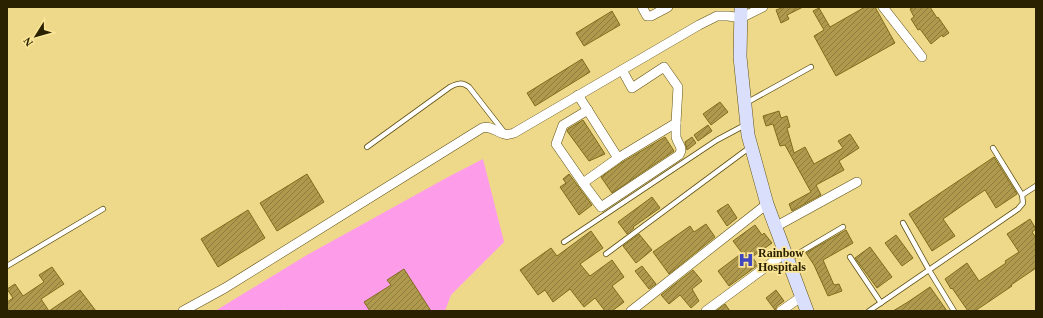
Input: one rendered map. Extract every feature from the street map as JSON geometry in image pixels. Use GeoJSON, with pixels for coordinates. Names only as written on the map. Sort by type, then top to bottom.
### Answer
{"type":"FeatureCollection","features":[{"type":"Feature","properties":{"kind":"main road"},"geometry":{"type":"LineString","coordinates":[[741,12],[740,57],[746,124],[767,204],[806,311]]}},
{"type":"Feature","properties":{"kind":"street"},"geometry":{"type":"LineString","coordinates":[[642,7],[647,16],[651,16],[668,7]]}},
{"type":"Feature","properties":{"kind":"street"},"geometry":{"type":"LineString","coordinates":[[183,311],[225,288],[482,128],[487,127],[506,134],[514,134],[699,24],[717,16],[728,16],[762,7]]}},
{"type":"Feature","properties":{"kind":"street"},"geometry":{"type":"LineString","coordinates":[[886,8],[922,57]]}},
{"type":"Feature","properties":{"kind":"street"},"geometry":{"type":"LineString","coordinates":[[588,110],[563,125],[556,144],[601,207],[679,155],[682,150],[676,137],[678,87],[664,67],[632,88],[622,70]]}},
{"type":"Feature","properties":{"kind":"street"},"geometry":{"type":"LineString","coordinates":[[578,95],[618,158]]}},
{"type":"Feature","properties":{"kind":"street"},"geometry":{"type":"LineString","coordinates":[[583,183],[618,158],[676,123]]}},
{"type":"Feature","properties":{"kind":"street"},"geometry":{"type":"LineString","coordinates":[[775,227],[857,182]]}},
{"type":"Feature","properties":{"kind":"street"},"geometry":{"type":"LineString","coordinates":[[631,311],[767,204]]}},
{"type":"Feature","properties":{"kind":"street"},"geometry":{"type":"LineString","coordinates":[[706,311],[786,257]]}},
{"type":"Feature","properties":{"kind":"street"},"geometry":{"type":"LineString","coordinates":[[781,311],[801,297]]}},
{"type":"Feature","properties":{"kind":"lane"},"geometry":{"type":"LineString","coordinates":[[744,104],[811,67]]}},
{"type":"Feature","properties":{"kind":"lane"},"geometry":{"type":"LineString","coordinates":[[366,147],[450,87],[458,83],[463,83],[469,87],[506,134]]}},
{"type":"Feature","properties":{"kind":"lane"},"geometry":{"type":"LineString","coordinates":[[564,242],[717,140],[746,124]]}},
{"type":"Feature","properties":{"kind":"lane"},"geometry":{"type":"LineString","coordinates":[[606,254],[751,146]]}},
{"type":"Feature","properties":{"kind":"lane"},"geometry":{"type":"LineString","coordinates":[[869,311],[1018,209],[1022,203],[1022,195],[993,148]]}},
{"type":"Feature","properties":{"kind":"lane"},"geometry":{"type":"LineString","coordinates":[[1022,195],[1036,186]]}},
{"type":"Feature","properties":{"kind":"lane"},"geometry":{"type":"LineString","coordinates":[[7,266],[102,209]]}},
{"type":"Feature","properties":{"kind":"lane"},"geometry":{"type":"LineString","coordinates":[[903,223],[954,311]]}},
{"type":"Feature","properties":{"kind":"lane"},"geometry":{"type":"LineString","coordinates":[[786,257],[843,227]]}},
{"type":"Feature","properties":{"kind":"lane"},"geometry":{"type":"LineString","coordinates":[[850,257],[881,303]]}},
{"type":"Feature","properties":{"kind":"shaded area"},"geometry":{"type":"Polygon","coordinates":[[[483,159],[504,242],[451,295],[445,311],[286,311],[285,309],[283,311],[215,311],[307,255],[483,159]]]}},
{"type":"Feature","properties":{"kind":"building"},"geometry":{"type":"Polygon","coordinates":[[[784,7],[803,7],[787,15],[789,19],[781,23],[776,10],[784,7]]]}},
{"type":"Feature","properties":{"kind":"building"},"geometry":{"type":"Polygon","coordinates":[[[865,7],[875,7],[895,43],[836,76],[814,36],[824,30],[813,11],[819,8],[830,27],[865,7]]]}},
{"type":"Feature","properties":{"kind":"building"},"geometry":{"type":"Polygon","coordinates":[[[914,7],[930,7],[949,33],[943,37],[942,35],[931,44],[920,29],[918,30],[911,19],[914,17],[910,9],[914,7]]]}},
{"type":"Feature","properties":{"kind":"building"},"geometry":{"type":"Polygon","coordinates":[[[612,11],[620,25],[584,46],[576,33],[612,11]]]}},
{"type":"Feature","properties":{"kind":"building"},"geometry":{"type":"Polygon","coordinates":[[[582,59],[590,72],[535,106],[527,93],[582,59]]]}},
{"type":"Feature","properties":{"kind":"building"},"geometry":{"type":"Polygon","coordinates":[[[720,102],[728,112],[711,125],[703,114],[720,102]]]}},
{"type":"Feature","properties":{"kind":"building"},"geometry":{"type":"Polygon","coordinates":[[[779,111],[781,118],[787,116],[790,127],[787,128],[794,153],[805,147],[814,164],[843,148],[838,141],[850,134],[859,148],[839,161],[844,170],[816,185],[821,195],[792,211],[789,204],[811,192],[785,145],[780,146],[773,124],[766,126],[763,116],[779,111]]]}},
{"type":"Feature","properties":{"kind":"building"},"geometry":{"type":"Polygon","coordinates":[[[583,120],[605,154],[589,161],[567,131],[583,120]]]}},
{"type":"Feature","properties":{"kind":"building"},"geometry":{"type":"Polygon","coordinates":[[[708,125],[712,131],[698,141],[694,135],[708,125]]]}},
{"type":"Feature","properties":{"kind":"building"},"geometry":{"type":"Polygon","coordinates":[[[665,137],[674,151],[612,193],[601,177],[621,163],[665,137]]]}},
{"type":"Feature","properties":{"kind":"building"},"geometry":{"type":"Polygon","coordinates":[[[692,137],[696,143],[687,150],[685,142],[692,137]]]}},
{"type":"Feature","properties":{"kind":"building"},"geometry":{"type":"Polygon","coordinates":[[[994,157],[1017,194],[996,208],[985,190],[943,219],[955,236],[932,251],[909,214],[994,157]]]}},
{"type":"Feature","properties":{"kind":"building"},"geometry":{"type":"Polygon","coordinates":[[[307,174],[324,202],[277,231],[260,203],[307,174]]]}},
{"type":"Feature","properties":{"kind":"building"},"geometry":{"type":"Polygon","coordinates":[[[569,174],[592,205],[579,215],[560,187],[566,183],[563,179],[569,174]]]}},
{"type":"Feature","properties":{"kind":"building"},"geometry":{"type":"Polygon","coordinates":[[[652,197],[660,208],[633,227],[634,228],[627,234],[618,222],[652,197]]]}},
{"type":"Feature","properties":{"kind":"building"},"geometry":{"type":"Polygon","coordinates":[[[728,204],[737,218],[727,226],[717,211],[728,204]]]}},
{"type":"Feature","properties":{"kind":"building"},"geometry":{"type":"Polygon","coordinates":[[[248,210],[265,238],[218,267],[201,239],[248,210]]]}},
{"type":"Feature","properties":{"kind":"building"},"geometry":{"type":"Polygon","coordinates":[[[1030,219],[1036,229],[1032,232],[1036,238],[1036,268],[975,311],[968,311],[945,279],[967,263],[979,281],[1006,263],[1005,261],[1019,252],[1007,234],[1030,219]]]}},
{"type":"Feature","properties":{"kind":"building"},"geometry":{"type":"Polygon","coordinates":[[[706,224],[715,237],[669,274],[653,252],[690,226],[694,232],[706,224]]]}},
{"type":"Feature","properties":{"kind":"building"},"geometry":{"type":"Polygon","coordinates":[[[755,225],[762,235],[764,233],[772,243],[752,257],[758,265],[729,286],[718,271],[742,253],[733,241],[755,225]]]}},
{"type":"Feature","properties":{"kind":"building"},"geometry":{"type":"Polygon","coordinates":[[[846,230],[853,243],[823,260],[834,285],[839,284],[842,291],[828,296],[814,265],[806,253],[846,230]]]}},
{"type":"Feature","properties":{"kind":"building"},"geometry":{"type":"Polygon","coordinates":[[[591,231],[603,248],[580,264],[590,276],[612,260],[624,277],[612,286],[624,302],[612,311],[605,311],[595,298],[584,307],[570,289],[553,302],[545,290],[538,295],[520,270],[551,248],[557,256],[591,231]]]}},
{"type":"Feature","properties":{"kind":"building"},"geometry":{"type":"Polygon","coordinates":[[[639,234],[652,250],[636,263],[623,246],[639,234]]]}},
{"type":"Feature","properties":{"kind":"building"},"geometry":{"type":"Polygon","coordinates":[[[896,235],[913,258],[902,266],[885,243],[896,235]]]}},
{"type":"Feature","properties":{"kind":"building"},"geometry":{"type":"Polygon","coordinates":[[[870,247],[892,277],[877,288],[855,258],[870,247]]]}},
{"type":"Feature","properties":{"kind":"building"},"geometry":{"type":"Polygon","coordinates":[[[642,266],[656,284],[649,289],[635,271],[642,266]]]}},
{"type":"Feature","properties":{"kind":"building"},"geometry":{"type":"Polygon","coordinates":[[[52,267],[64,284],[41,299],[49,311],[7,311],[7,302],[13,298],[7,289],[15,284],[23,296],[44,282],[39,275],[52,267]]]}},
{"type":"Feature","properties":{"kind":"building"},"geometry":{"type":"Polygon","coordinates":[[[404,269],[431,311],[370,311],[364,302],[391,285],[387,280],[404,269]]]}},
{"type":"Feature","properties":{"kind":"building"},"geometry":{"type":"Polygon","coordinates":[[[693,270],[702,281],[692,289],[699,301],[691,308],[680,295],[669,304],[661,295],[693,270]]]}},
{"type":"Feature","properties":{"kind":"building"},"geometry":{"type":"Polygon","coordinates":[[[930,287],[947,311],[893,311],[908,302],[930,287]]]}},
{"type":"Feature","properties":{"kind":"building"},"geometry":{"type":"Polygon","coordinates":[[[80,290],[96,311],[49,311],[80,290]]]}},
{"type":"Feature","properties":{"kind":"building"},"geometry":{"type":"Polygon","coordinates":[[[776,290],[784,301],[777,306],[775,310],[766,298],[776,290]]]}},
{"type":"Feature","properties":{"kind":"building"},"geometry":{"type":"Polygon","coordinates":[[[725,304],[730,311],[716,311],[725,304]]]}},
{"type":"Feature","properties":{"kind":"place","name":"Rainbow Hospitals"},"geometry":{"type":"Point","coordinates":[746,260]}}]}
